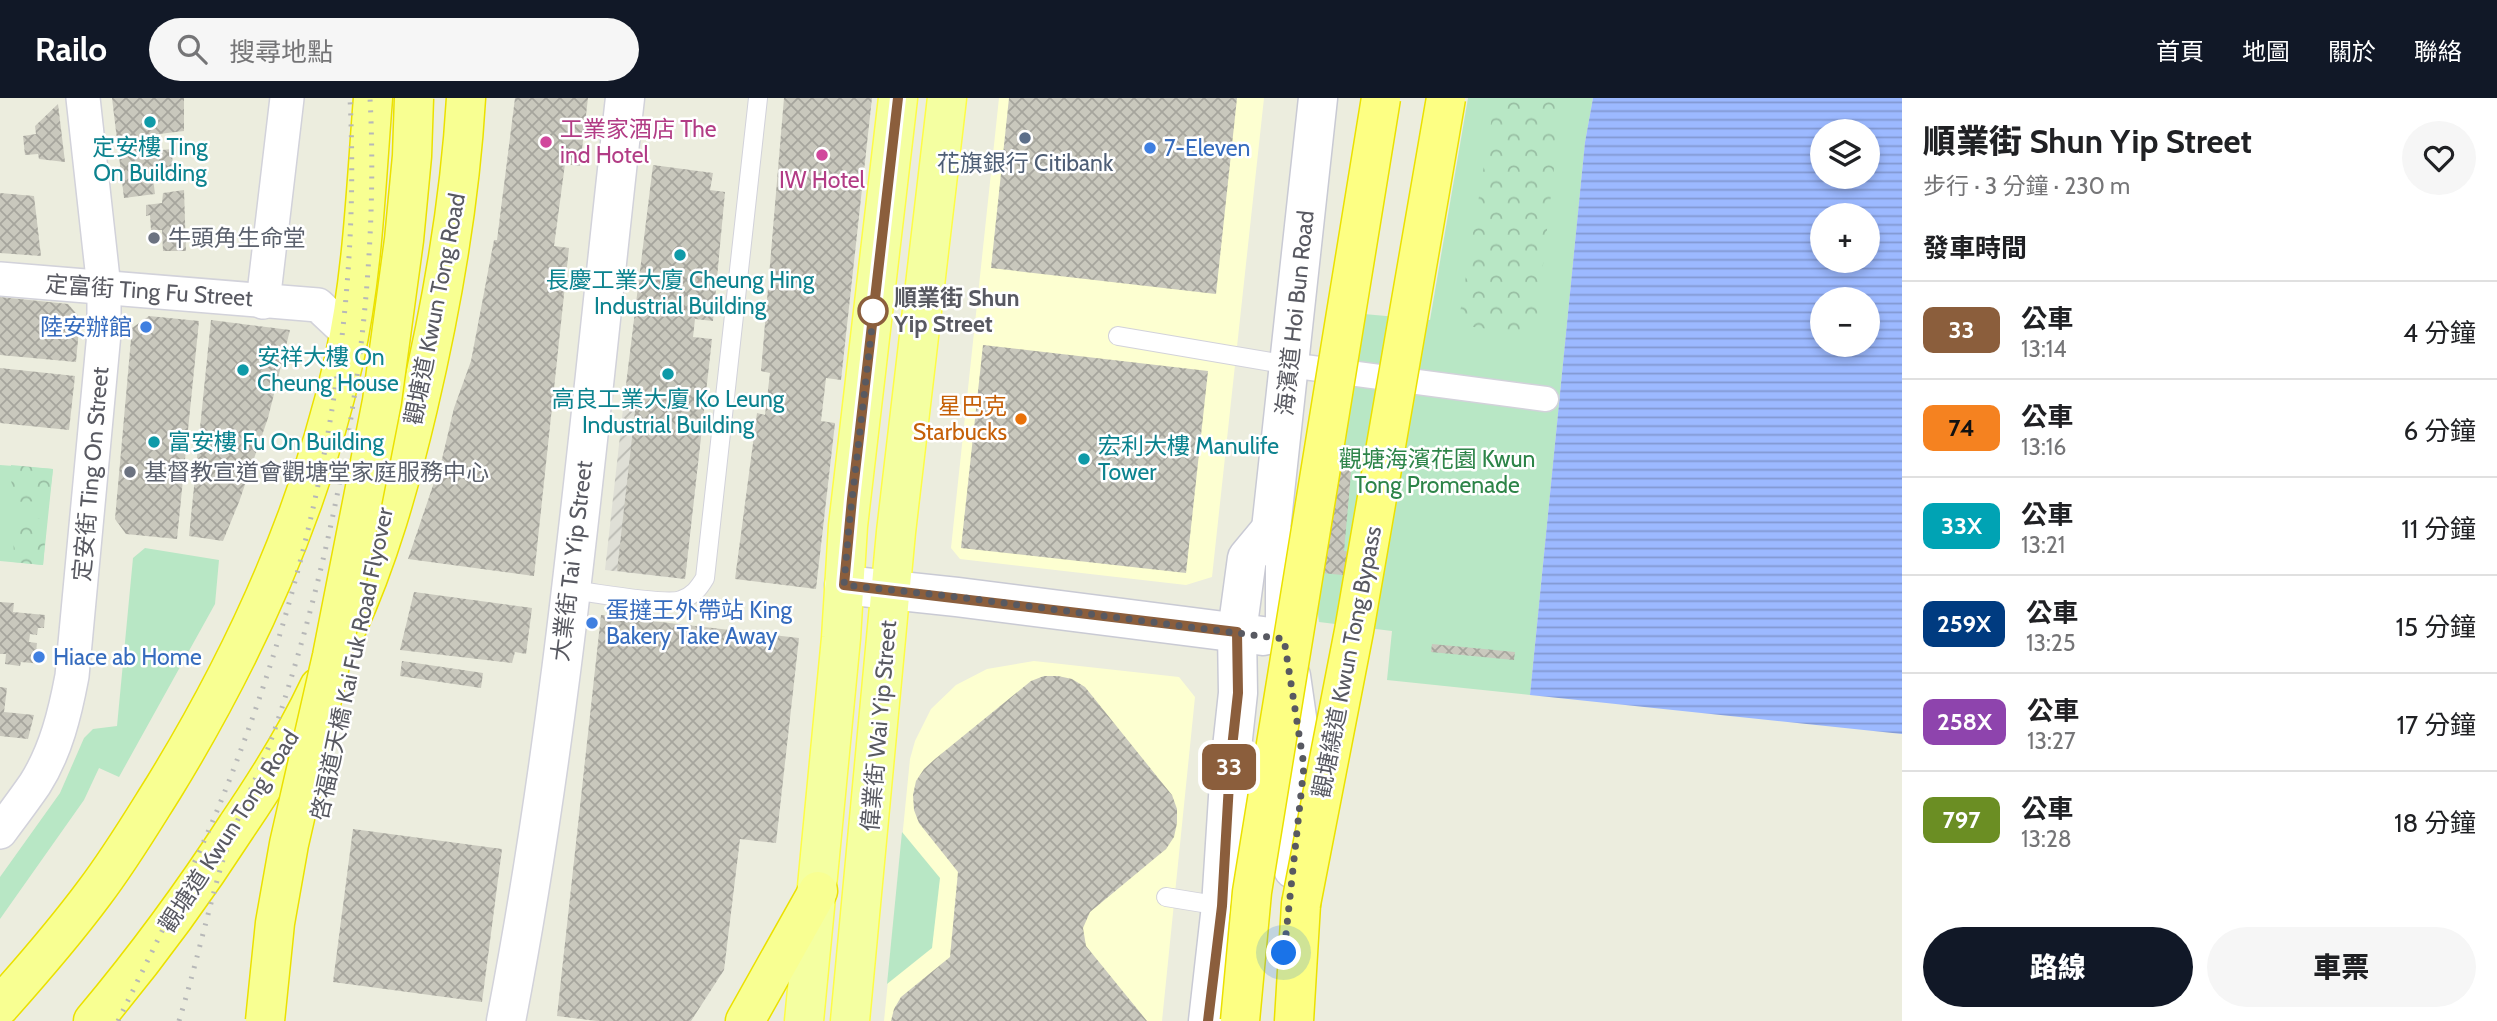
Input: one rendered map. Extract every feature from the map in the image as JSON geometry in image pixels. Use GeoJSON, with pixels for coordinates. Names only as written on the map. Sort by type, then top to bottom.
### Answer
{"type":"FeatureCollection","features":[{"type":"Feature","properties":{"kind":"highway"},"geometry":{"type":"LineString","coordinates":[[0,1006],[63,933],[104,879],[179,762],[220,688],[264,597],[312,477],[332,410],[349,334],[362,235],[373,98]]}},
{"type":"Feature","properties":{"kind":"highway","name":"啓福道天橋 Kai Fuk Road Flyover"},"geometry":{"type":"LineString","coordinates":[[265,1021],[275,923],[289,844],[332,656],[382,401],[404,240],[414,98]]}},
{"type":"Feature","properties":{"kind":"highway","name":"啓福道天橋 Kai Fuk Road Flyover"},"geometry":{"type":"LineString","coordinates":[[288,1021],[313,845],[413,364],[432,195],[435,98]]}},
{"type":"Feature","properties":{"kind":"highway","name":"觀塘道 Kwun Tong Road"},"geometry":{"type":"LineString","coordinates":[[93,1021],[167,928],[270,777],[317,692],[354,612],[383,536],[436,332],[456,216],[466,98]]}},
{"type":"Feature","properties":{"kind":"highway"},"geometry":{"type":"LineString","coordinates":[[1240,1021],[1252,892],[1381,98]]}},
{"type":"Feature","properties":{"kind":"highway","name":"觀塘繞道 Kwun Tong Bypass"},"geometry":{"type":"LineString","coordinates":[[1294,1021],[1301,904],[1356,618],[1446,98]]}},
{"type":"Feature","properties":{"kind":"highway"},"geometry":{"type":"LineString","coordinates":[[745,1021],[818,891]]}},
{"type":"Feature","properties":{"kind":"main road","name":"大業街 Tai Yip Street"},"geometry":{"type":"LineString","coordinates":[[506,1021],[540,825],[570,590],[625,98]]}},
{"type":"Feature","properties":{"kind":"main road","name":"偉業街 Wai Yip Street"},"geometry":{"type":"LineString","coordinates":[[804,1021],[852,499],[898,98]]}},
{"type":"Feature","properties":{"kind":"main road","name":"偉業街 Wai Yip Street"},"geometry":{"type":"LineString","coordinates":[[850,1021],[898,511],[947,98]]}},
{"type":"Feature","properties":{"kind":"main road","name":"海濱道 Hoi Bun Road"},"geometry":{"type":"LineString","coordinates":[[1276,1021],[1304,766],[1284,639],[1285,561],[1271,528],[1318,98]]}},
{"type":"Feature","properties":{"kind":"main road"},"geometry":{"type":"LineString","coordinates":[[1208,1021],[1222,906],[1230,766],[1238,693],[1237,632],[1247,558],[1271,528]]}},
{"type":"Feature","properties":{"kind":"main road"},"geometry":{"type":"LineString","coordinates":[[844,585],[1284,639]]}},
{"type":"Feature","properties":{"kind":"street","name":"定安街 Ting On Street"},"geometry":{"type":"LineString","coordinates":[[0,832],[37,782],[65,714],[72,676],[104,333],[104,288],[83,98]]}},
{"type":"Feature","properties":{"kind":"street","name":"定富街 Ting Fu Street"},"geometry":{"type":"LineString","coordinates":[[0,279],[263,302],[287,98]]}},
{"type":"Feature","properties":{"kind":"street"},"geometry":{"type":"LineString","coordinates":[[263,302],[318,305],[349,334]]}},
{"type":"Feature","properties":{"kind":"street"},"geometry":{"type":"LineString","coordinates":[[1289,365],[1546,399]]}},
{"type":"Feature","properties":{"kind":"lane"},"geometry":{"type":"LineString","coordinates":[[570,590],[670,602],[689,597],[705,578],[758,98]]}},
{"type":"Feature","properties":{"kind":"lane"},"geometry":{"type":"LineString","coordinates":[[1118,336],[1289,365]]}},
{"type":"Feature","properties":{"kind":"lane"},"geometry":{"type":"LineString","coordinates":[[1166,897],[1222,906]]}},
{"type":"Feature","properties":{"kind":"shaded area"},"geometry":{"type":"Polygon","coordinates":[[[999,98],[1264,98],[1212,577],[1186,585],[960,559],[951,548],[999,98]]]}},
{"type":"Feature","properties":{"kind":"shaded area"},"geometry":{"type":"Polygon","coordinates":[[[623,409],[703,419],[685,579],[605,570],[623,409]]]}},
{"type":"Feature","properties":{"kind":"shaded area"},"geometry":{"type":"Polygon","coordinates":[[[1034,661],[1179,677],[1195,697],[1162,1021],[884,1021],[910,759],[915,741],[931,709],[956,685],[987,669],[1034,661]]]}},
{"type":"Feature","properties":{"kind":"green space","name":"觀塘海濱花園 Kwun Tong Promenade"},"geometry":{"type":"Polygon","coordinates":[[[1468,98],[1593,98],[1585,142],[1530,695],[1387,680],[1392,631],[1319,622],[1312,572],[1342,312],[1430,320],[1468,98]]]}},
{"type":"Feature","properties":{"kind":"green space"},"geometry":{"type":"Polygon","coordinates":[[[1495,98],[1562,98],[1535,335],[1458,325],[1495,98]]]}},
{"type":"Feature","properties":{"kind":"green space"},"geometry":{"type":"Polygon","coordinates":[[[0,465],[53,469],[43,565],[0,561],[0,465]]]}},
{"type":"Feature","properties":{"kind":"green space"},"geometry":{"type":"Polygon","coordinates":[[[11,465],[53,469],[49,501],[12,502],[11,465]]]}},
{"type":"Feature","properties":{"kind":"green space"},"geometry":{"type":"Polygon","coordinates":[[[47,518],[43,565],[14,562],[13,520],[47,518]]]}},
{"type":"Feature","properties":{"kind":"green space"},"geometry":{"type":"Polygon","coordinates":[[[145,548],[219,560],[215,604],[119,777],[99,768],[84,800],[0,919],[0,877],[60,793],[84,738],[93,729],[117,726],[133,558],[145,548]]]}},
{"type":"Feature","properties":{"kind":"green space"},"geometry":{"type":"Polygon","coordinates":[[[902,832],[940,878],[932,948],[887,984],[902,832]]]}},
{"type":"Feature","properties":{"kind":"water"},"geometry":{"type":"Polygon","coordinates":[[[1593,98],[1902,98],[1902,734],[1530,695],[1585,142],[1593,98]]]}},
{"type":"Feature","properties":{"kind":"building"},"geometry":{"type":"Polygon","coordinates":[[[112,98],[184,98],[184,131],[151,135],[152,151],[172,149],[173,175],[153,178],[155,194],[124,198],[112,98]]]}},
{"type":"Feature","properties":{"kind":"building"},"geometry":{"type":"Polygon","coordinates":[[[515,98],[588,98],[580,166],[565,164],[554,246],[569,248],[534,576],[408,559],[471,361],[494,240],[497,240],[515,98]]]}},
{"type":"Feature","properties":{"kind":"building"},"geometry":{"type":"Polygon","coordinates":[[[784,98],[872,98],[841,380],[826,378],[821,421],[835,423],[816,589],[735,579],[757,413],[765,415],[770,373],[761,371],[784,98]]]}},
{"type":"Feature","properties":{"kind":"building"},"geometry":{"type":"Polygon","coordinates":[[[1009,98],[1237,98],[1216,294],[991,268],[1009,98]]]}},
{"type":"Feature","properties":{"kind":"building"},"geometry":{"type":"Polygon","coordinates":[[[58,104],[65,162],[39,159],[38,154],[25,155],[23,136],[36,134],[35,126],[58,104]]]}},
{"type":"Feature","properties":{"kind":"building"},"geometry":{"type":"Polygon","coordinates":[[[653,165],[713,173],[710,190],[725,192],[713,321],[695,319],[693,337],[712,339],[685,579],[617,571],[635,411],[623,409],[653,165]]]}},
{"type":"Feature","properties":{"kind":"building"},"geometry":{"type":"Polygon","coordinates":[[[184,190],[186,251],[163,251],[162,230],[151,230],[150,215],[146,216],[146,205],[162,203],[163,193],[184,190]]]}},
{"type":"Feature","properties":{"kind":"building"},"geometry":{"type":"Polygon","coordinates":[[[0,193],[34,196],[41,256],[0,253],[0,193]]]}},
{"type":"Feature","properties":{"kind":"building"},"geometry":{"type":"Polygon","coordinates":[[[0,297],[68,304],[80,318],[76,362],[0,355],[0,297]]]}},
{"type":"Feature","properties":{"kind":"building"},"geometry":{"type":"Polygon","coordinates":[[[149,316],[199,321],[177,539],[126,534],[115,519],[132,328],[149,316]]]}},
{"type":"Feature","properties":{"kind":"building"},"geometry":{"type":"Polygon","coordinates":[[[211,320],[290,330],[268,418],[223,541],[189,536],[211,320]]]}},
{"type":"Feature","properties":{"kind":"building","name":"宏利大樓 Manulife Tower"},"geometry":{"type":"Polygon","coordinates":[[[983,345],[1208,371],[1186,573],[961,548],[983,345]]]}},
{"type":"Feature","properties":{"kind":"building"},"geometry":{"type":"Polygon","coordinates":[[[0,368],[75,376],[69,430],[0,423],[0,368]]]}},
{"type":"Feature","properties":{"kind":"building"},"geometry":{"type":"Polygon","coordinates":[[[1323,459],[1352,462],[1344,551],[1365,553],[1362,577],[1312,572],[1323,459]]]}},
{"type":"Feature","properties":{"kind":"building"},"geometry":{"type":"Polygon","coordinates":[[[414,592],[532,608],[526,654],[515,652],[512,663],[400,650],[414,592]]]}},
{"type":"Feature","properties":{"kind":"building"},"geometry":{"type":"Polygon","coordinates":[[[0,602],[14,603],[13,612],[45,615],[44,628],[38,628],[37,635],[30,634],[29,642],[37,643],[36,652],[43,653],[42,664],[5,664],[6,654],[0,654],[0,602]]]}},
{"type":"Feature","properties":{"kind":"building"},"geometry":{"type":"Polygon","coordinates":[[[601,615],[799,638],[776,843],[740,839],[724,970],[691,1021],[597,1021],[557,1016],[601,615]]]}},
{"type":"Feature","properties":{"kind":"building"},"geometry":{"type":"Polygon","coordinates":[[[1432,644],[1515,652],[1514,660],[1431,652],[1432,644]]]}},
{"type":"Feature","properties":{"kind":"building"},"geometry":{"type":"Polygon","coordinates":[[[402,661],[483,673],[481,688],[400,676],[402,661]]]}},
{"type":"Feature","properties":{"kind":"building"},"geometry":{"type":"Polygon","coordinates":[[[1044,676],[1072,679],[1085,687],[1172,795],[1177,809],[1174,837],[1166,849],[1090,912],[1083,928],[1086,946],[1147,1021],[891,1021],[901,997],[950,957],[958,872],[919,823],[914,810],[916,781],[935,759],[1031,681],[1044,676]]]}},
{"type":"Feature","properties":{"kind":"building"},"geometry":{"type":"Polygon","coordinates":[[[0,687],[7,688],[4,712],[34,715],[28,739],[0,736],[0,687]]]}},
{"type":"Feature","properties":{"kind":"building"},"geometry":{"type":"Polygon","coordinates":[[[353,829],[502,849],[482,1002],[333,982],[353,829]]]}},
{"type":"Feature","properties":{"kind":"railway"},"geometry":{"type":"LineString","coordinates":[[118,1021],[221,801],[253,717],[305,544],[324,456],[348,278],[352,188],[350,98]]}},
{"type":"Feature","properties":{"kind":"railway"},"geometry":{"type":"LineString","coordinates":[[179,1021],[222,863],[269,746],[298,654],[337,498],[362,337],[369,256],[372,176],[370,98]]}},
{"type":"Feature","properties":{"kind":"bus line","name":"33"},"geometry":{"type":"LineString","coordinates":[[898,98],[844,585],[1237,632],[1238,693],[1230,766],[1222,906],[1208,1021]]}},
{"type":"Feature","properties":{"kind":"place","name":"定安樓 Ting On Building"},"geometry":{"type":"Point","coordinates":[150,122]}},
{"type":"Feature","properties":{"kind":"place","name":"花旗銀行 Citibank"},"geometry":{"type":"Point","coordinates":[1025,138]}},
{"type":"Feature","properties":{"kind":"place","name":"工業家酒店 The ind Hotel"},"geometry":{"type":"Point","coordinates":[546,142]}},
{"type":"Feature","properties":{"kind":"place","name":"7-Eleven"},"geometry":{"type":"Point","coordinates":[1150,148]}},
{"type":"Feature","properties":{"kind":"place","name":"IW Hotel"},"geometry":{"type":"Point","coordinates":[822,155]}},
{"type":"Feature","properties":{"kind":"place","name":"牛頭角生命堂"},"geometry":{"type":"Point","coordinates":[154,238]}},
{"type":"Feature","properties":{"kind":"place","name":"長慶工業大廈 Cheung Hing Industrial Building"},"geometry":{"type":"Point","coordinates":[680,255]}},
{"type":"Feature","properties":{"kind":"place","name":"順業街 Shun Yip Street"},"geometry":{"type":"Point","coordinates":[873,311]}},
{"type":"Feature","properties":{"kind":"place","name":"陸安辦館"},"geometry":{"type":"Point","coordinates":[146,327]}},
{"type":"Feature","properties":{"kind":"place","name":"安祥大樓 On Cheung House"},"geometry":{"type":"Point","coordinates":[243,370]}},
{"type":"Feature","properties":{"kind":"place","name":"高良工業大廈 Ko Leung Industrial Building"},"geometry":{"type":"Point","coordinates":[668,374]}},
{"type":"Feature","properties":{"kind":"place","name":"星巴克 Starbucks"},"geometry":{"type":"Point","coordinates":[1021,419]}},
{"type":"Feature","properties":{"kind":"place","name":"富安樓 Fu On Building"},"geometry":{"type":"Point","coordinates":[154,442]}},
{"type":"Feature","properties":{"kind":"place","name":"宏利大樓 Manulife Tower"},"geometry":{"type":"Point","coordinates":[1084,459]}},
{"type":"Feature","properties":{"kind":"place","name":"基督教宣道會觀塘堂家庭服務中心"},"geometry":{"type":"Point","coordinates":[130,472]}},
{"type":"Feature","properties":{"kind":"place","name":"蛋撻王外帶站 King Bakery Take Away"},"geometry":{"type":"Point","coordinates":[592,623]}},
{"type":"Feature","properties":{"kind":"place","name":"Hiace ab Home"},"geometry":{"type":"Point","coordinates":[39,657]}},
{"type":"Feature","properties":{"kind":"route"},"geometry":{"type":"LineString","coordinates":[[873,311],[874,309],[844,585],[1284,639],[1304,766],[1284,953]]}}]}
